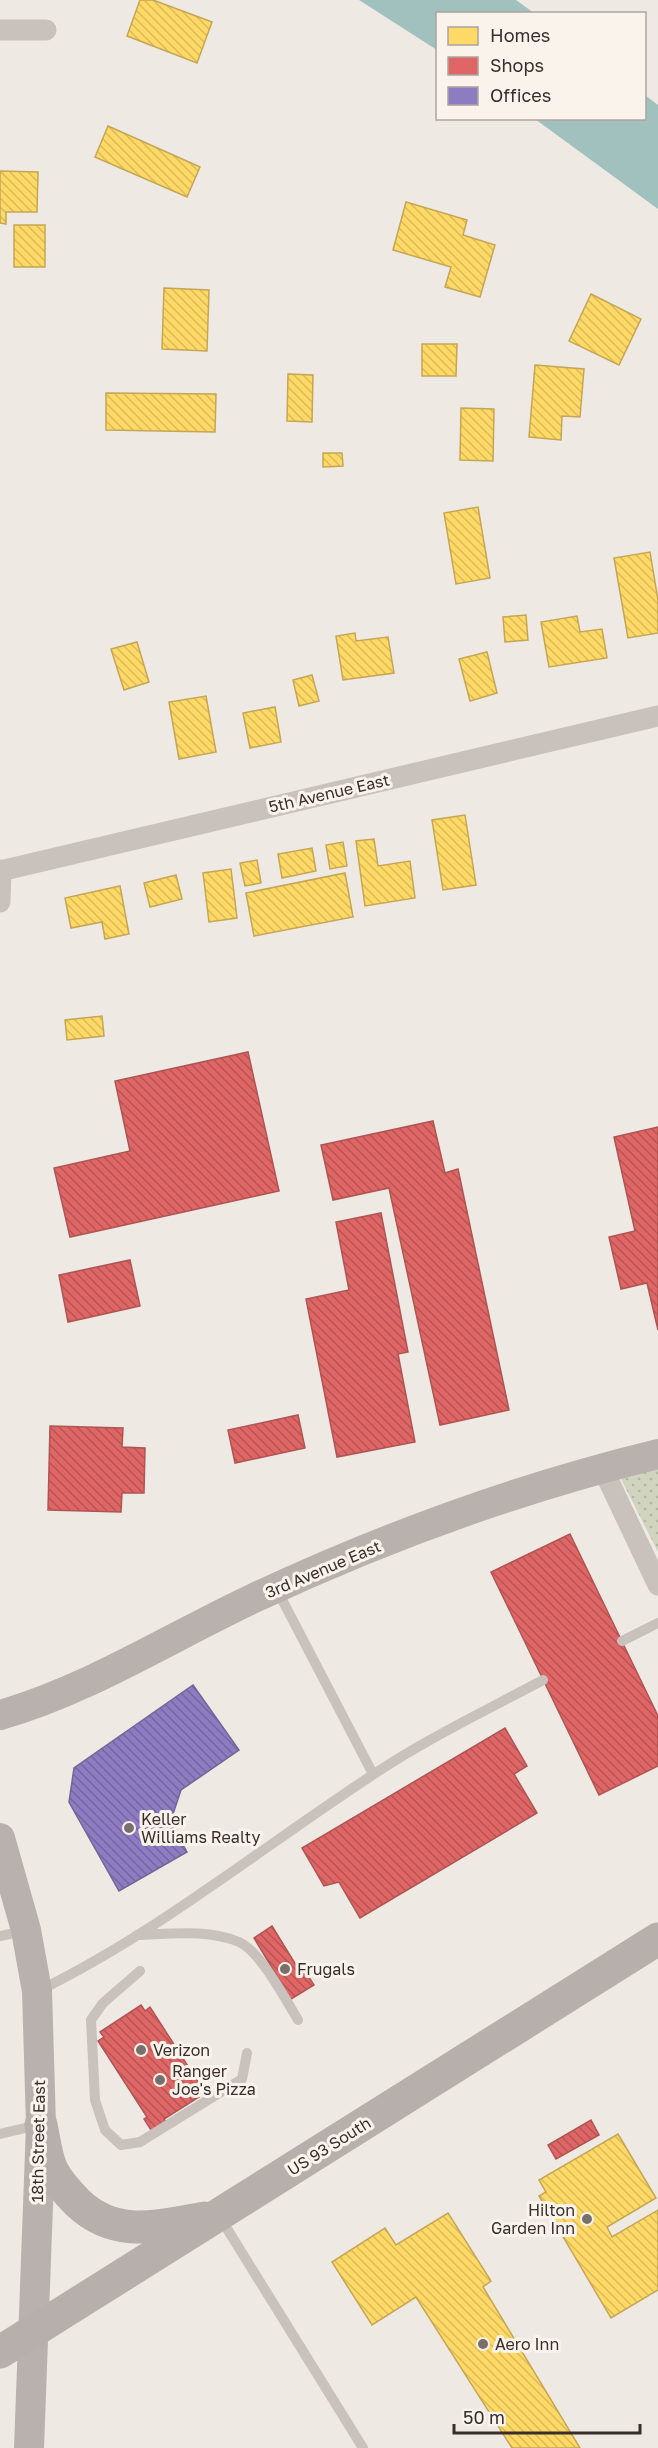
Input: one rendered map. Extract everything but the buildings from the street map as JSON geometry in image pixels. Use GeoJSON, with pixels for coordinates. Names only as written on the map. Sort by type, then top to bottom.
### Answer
{"type":"FeatureCollection","features":[{"type":"Feature","properties":{"kind":"main road","name":"US 93 South"},"geometry":{"type":"LineString","coordinates":[[0,2352],[658,1939]]}},
{"type":"Feature","properties":{"kind":"main road"},"geometry":{"type":"LineString","coordinates":[[41,2125],[52,2169],[68,2193],[90,2214],[117,2226],[147,2228],[219,2216]]}},
{"type":"Feature","properties":{"kind":"street"},"geometry":{"type":"LineString","coordinates":[[0,30],[46,30]]}},
{"type":"Feature","properties":{"kind":"street","name":"5th Avenue East"},"geometry":{"type":"LineString","coordinates":[[0,871],[658,716]]}},
{"type":"Feature","properties":{"kind":"street"},"geometry":{"type":"LineString","coordinates":[[0,871],[0,902]]}},
{"type":"Feature","properties":{"kind":"street","name":"3rd Avenue East"},"geometry":{"type":"LineString","coordinates":[[0,1715],[25,1708],[70,1689],[276,1588],[344,1558],[469,1509],[602,1467],[658,1454]]}},
{"type":"Feature","properties":{"kind":"street"},"geometry":{"type":"LineString","coordinates":[[602,1467],[658,1585]]}},
{"type":"Feature","properties":{"kind":"street","name":"18th Street East"},"geometry":{"type":"LineString","coordinates":[[0,1838],[13,1933],[37,1991],[41,2125],[29,2448]]}},
{"type":"Feature","properties":{"kind":"lane"},"geometry":{"type":"LineString","coordinates":[[276,1588],[373,1774]]}},
{"type":"Feature","properties":{"kind":"lane"},"geometry":{"type":"LineString","coordinates":[[622,1641],[658,1623]]}},
{"type":"Feature","properties":{"kind":"lane"},"geometry":{"type":"LineString","coordinates":[[37,1991],[95,1963],[373,1774],[439,1734],[543,1680]]}},
{"type":"Feature","properties":{"kind":"lane"},"geometry":{"type":"LineString","coordinates":[[137,1935],[206,1934],[242,1943],[269,1972],[298,2020]]}},
{"type":"Feature","properties":{"kind":"lane"},"geometry":{"type":"LineString","coordinates":[[140,1971],[103,2003],[91,2020],[95,2100],[105,2130],[121,2145],[140,2142],[242,2079],[248,2053]]}},
{"type":"Feature","properties":{"kind":"lane"},"geometry":{"type":"LineString","coordinates":[[0,2134],[41,2125]]}},
{"type":"Feature","properties":{"kind":"lane"},"geometry":{"type":"LineString","coordinates":[[219,2216],[363,2448]]}},
{"type":"Feature","properties":{"kind":"green space"},"geometry":{"type":"Polygon","coordinates":[[[658,1469],[658,1552],[620,1477],[658,1469]]]}},
{"type":"Feature","properties":{"kind":"water"},"geometry":{"type":"Polygon","coordinates":[[[359,0],[516,0],[533,12],[436,12],[436,49],[359,0]]]}},
{"type":"Feature","properties":{"kind":"water"},"geometry":{"type":"Polygon","coordinates":[[[646,96],[658,105],[658,209],[536,120],[646,120],[646,96]]]}},
{"type":"Feature","properties":{"kind":"place","name":"Keller Williams Realty"},"geometry":{"type":"Point","coordinates":[129,1828]}},
{"type":"Feature","properties":{"kind":"place","name":"Frugals"},"geometry":{"type":"Point","coordinates":[285,1969]}},
{"type":"Feature","properties":{"kind":"place","name":"Verizon"},"geometry":{"type":"Point","coordinates":[141,2050]}},
{"type":"Feature","properties":{"kind":"place","name":"Ranger Joe's Pizza"},"geometry":{"type":"Point","coordinates":[160,2080]}},
{"type":"Feature","properties":{"kind":"place","name":"Hilton Garden Inn"},"geometry":{"type":"Point","coordinates":[587,2219]}},
{"type":"Feature","properties":{"kind":"place","name":"Aero Inn"},"geometry":{"type":"Point","coordinates":[483,2344]}}]}
